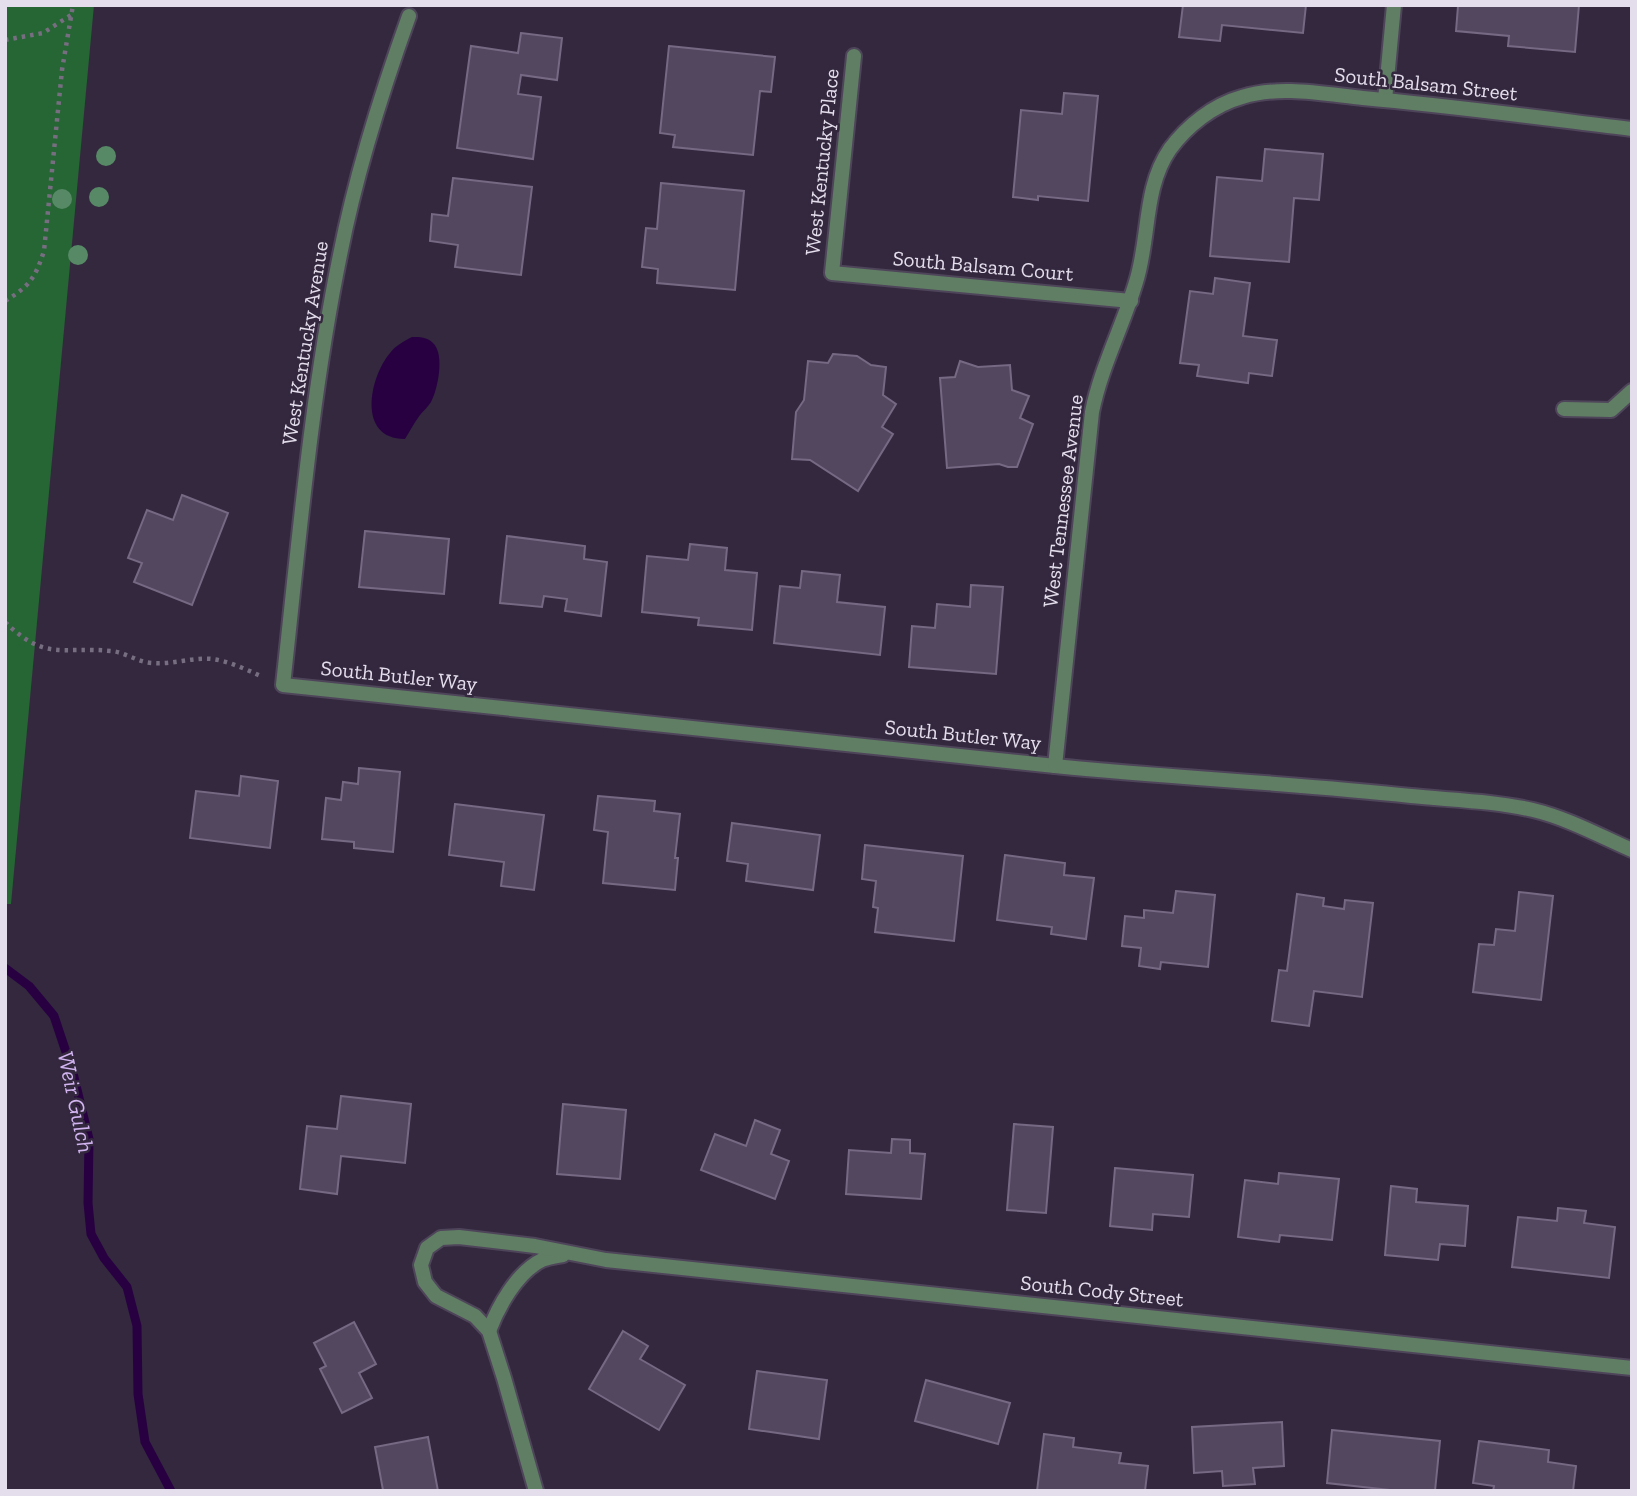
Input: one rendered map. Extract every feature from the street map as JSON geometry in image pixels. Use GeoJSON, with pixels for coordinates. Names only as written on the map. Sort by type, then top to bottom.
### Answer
{"type":"FeatureCollection","features":[{"type":"Feature","properties":{"kind":"street"},"geometry":{"type":"LineString","coordinates":[[1385,100],[1394,5]]}},
{"type":"Feature","properties":{"kind":"street","name":"West Kentucky Avenue"},"geometry":{"type":"LineString","coordinates":[[283,685],[314,407],[340,254],[365,153],[409,16]]}},
{"type":"Feature","properties":{"kind":"street","name":"West Kentucky Place"},"geometry":{"type":"LineString","coordinates":[[832,273],[854,56]]}},
{"type":"Feature","properties":{"kind":"street","name":"South Balsam Street"},"geometry":{"type":"LineString","coordinates":[[1219,107],[1240,97],[1277,91],[1385,100],[1632,129]]}},
{"type":"Feature","properties":{"kind":"street","name":"West Tennessee Avenue"},"geometry":{"type":"LineString","coordinates":[[1055,766],[1092,412],[1103,370],[1139,273],[1149,206],[1160,169],[1182,134],[1219,107]]}},
{"type":"Feature","properties":{"kind":"street","name":"South Balsam Court"},"geometry":{"type":"LineString","coordinates":[[832,273],[1130,301]]}},
{"type":"Feature","properties":{"kind":"street"},"geometry":{"type":"LineString","coordinates":[[1564,409],[1611,410],[1632,391]]}},
{"type":"Feature","properties":{"kind":"street","name":"South Butler Way"},"geometry":{"type":"LineString","coordinates":[[283,685],[1055,766],[1341,788],[1522,808],[1569,823],[1632,850]]}},
{"type":"Feature","properties":{"kind":"street","name":"South Cody Street"},"geometry":{"type":"LineString","coordinates":[[489,1331],[475,1316],[436,1296],[425,1282],[421,1265],[427,1248],[441,1238],[459,1237],[535,1245],[606,1260],[1632,1368]]}},
{"type":"Feature","properties":{"kind":"street"},"geometry":{"type":"LineString","coordinates":[[536,1491],[489,1331],[496,1312],[525,1273],[542,1260],[568,1253]]}},
{"type":"Feature","properties":{"kind":"path"},"geometry":{"type":"LineString","coordinates":[[5,301],[28,284],[37,273],[44,251],[62,70],[72,5]]}},
{"type":"Feature","properties":{"kind":"path"},"geometry":{"type":"LineString","coordinates":[[5,40],[43,33],[71,15]]}},
{"type":"Feature","properties":{"kind":"path"},"geometry":{"type":"LineString","coordinates":[[5,622],[29,642],[50,650],[107,650],[121,652],[150,663],[212,659],[283,685]]}},
{"type":"Feature","properties":{"kind":"green space"},"geometry":{"type":"Polygon","coordinates":[[[5,5],[94,5],[11,904],[5,904],[5,5]]]}},
{"type":"Feature","properties":{"kind":"shaded area"},"geometry":{"type":"Polygon","coordinates":[[[412,337],[426,338],[437,348],[439,372],[431,402],[405,439],[390,436],[379,429],[372,405],[373,391],[383,364],[394,348],[412,337]]]}},
{"type":"Feature","properties":{"kind":"building"},"geometry":{"type":"Polygon","coordinates":[[[1183,5],[1306,5],[1303,33],[1222,25],[1220,41],[1179,37],[1183,5]]]}},
{"type":"Feature","properties":{"kind":"building"},"geometry":{"type":"Polygon","coordinates":[[[1453,5],[1579,5],[1575,52],[1508,46],[1509,36],[1456,31],[1458,6],[1453,5]]]}},
{"type":"Feature","properties":{"kind":"building"},"geometry":{"type":"Polygon","coordinates":[[[521,33],[562,38],[557,80],[521,75],[518,94],[541,97],[533,159],[457,148],[471,46],[518,53],[521,33]]]}},
{"type":"Feature","properties":{"kind":"building"},"geometry":{"type":"Polygon","coordinates":[[[669,46],[775,57],[771,92],[760,91],[753,155],[673,147],[675,135],[660,133],[669,46]]]}},
{"type":"Feature","properties":{"kind":"building"},"geometry":{"type":"Polygon","coordinates":[[[1064,93],[1098,96],[1088,201],[1038,196],[1038,200],[1013,197],[1021,110],[1062,114],[1064,93]]]}},
{"type":"Feature","properties":{"kind":"building"},"geometry":{"type":"Polygon","coordinates":[[[1265,149],[1323,154],[1319,200],[1294,198],[1289,262],[1210,256],[1217,177],[1262,181],[1265,149]]]}},
{"type":"Feature","properties":{"kind":"building"},"geometry":{"type":"Polygon","coordinates":[[[453,178],[532,187],[521,275],[455,267],[458,245],[430,241],[432,214],[448,216],[453,178]]]}},
{"type":"Feature","properties":{"kind":"building"},"geometry":{"type":"Polygon","coordinates":[[[661,183],[744,191],[735,290],[657,283],[658,269],[642,267],[646,228],[657,229],[661,183]]]}},
{"type":"Feature","properties":{"kind":"building"},"geometry":{"type":"Polygon","coordinates":[[[1215,278],[1250,283],[1243,336],[1277,340],[1272,376],[1249,373],[1248,383],[1197,376],[1199,365],[1180,363],[1190,291],[1213,294],[1215,278]]]}},
{"type":"Feature","properties":{"kind":"building"},"geometry":{"type":"Polygon","coordinates":[[[833,354],[857,356],[871,365],[886,367],[883,395],[896,404],[882,427],[893,434],[858,491],[810,460],[792,459],[796,412],[804,400],[808,361],[828,363],[833,354]]]}},
{"type":"Feature","properties":{"kind":"building"},"geometry":{"type":"Polygon","coordinates":[[[960,361],[978,367],[1010,365],[1012,390],[1029,396],[1020,418],[1033,424],[1017,467],[999,464],[947,468],[940,378],[955,377],[960,361]]]}},
{"type":"Feature","properties":{"kind":"building"},"geometry":{"type":"Polygon","coordinates":[[[182,495],[228,513],[192,605],[134,582],[142,563],[128,558],[147,510],[173,520],[182,495]]]}},
{"type":"Feature","properties":{"kind":"building"},"geometry":{"type":"Polygon","coordinates":[[[365,531],[449,539],[444,594],[359,587],[365,531]]]}},
{"type":"Feature","properties":{"kind":"building"},"geometry":{"type":"Polygon","coordinates":[[[507,536],[585,546],[584,559],[607,562],[601,616],[565,611],[567,599],[544,596],[542,607],[500,603],[507,536]]]}},
{"type":"Feature","properties":{"kind":"building"},"geometry":{"type":"Polygon","coordinates":[[[690,544],[727,548],[725,570],[757,573],[752,630],[698,625],[699,618],[642,612],[647,556],[688,560],[690,544]]]}},
{"type":"Feature","properties":{"kind":"building"},"geometry":{"type":"Polygon","coordinates":[[[802,571],[840,575],[837,602],[885,607],[880,655],[774,643],[780,586],[800,588],[802,571]]]}},
{"type":"Feature","properties":{"kind":"building"},"geometry":{"type":"Polygon","coordinates":[[[971,585],[1003,587],[996,674],[909,667],[912,626],[935,628],[937,604],[970,607],[971,585]]]}},
{"type":"Feature","properties":{"kind":"building"},"geometry":{"type":"Polygon","coordinates":[[[359,768],[400,772],[393,852],[354,848],[354,842],[322,839],[326,798],[341,800],[343,782],[358,784],[359,768]]]}},
{"type":"Feature","properties":{"kind":"building"},"geometry":{"type":"Polygon","coordinates":[[[241,776],[278,781],[270,848],[190,838],[196,791],[239,796],[241,776]]]}},
{"type":"Feature","properties":{"kind":"building"},"geometry":{"type":"Polygon","coordinates":[[[598,796],[655,801],[654,811],[680,814],[675,858],[678,858],[675,890],[603,883],[608,832],[594,830],[598,796]]]}},
{"type":"Feature","properties":{"kind":"building"},"geometry":{"type":"Polygon","coordinates":[[[455,804],[544,815],[534,890],[501,886],[504,862],[449,855],[455,804]]]}},
{"type":"Feature","properties":{"kind":"building"},"geometry":{"type":"Polygon","coordinates":[[[732,823],[820,835],[813,890],[746,881],[748,864],[727,861],[732,823]]]}},
{"type":"Feature","properties":{"kind":"building"},"geometry":{"type":"Polygon","coordinates":[[[865,845],[963,856],[954,941],[875,932],[878,908],[873,907],[876,881],[862,879],[865,845]]]}},
{"type":"Feature","properties":{"kind":"building"},"geometry":{"type":"Polygon","coordinates":[[[1005,855],[1065,863],[1064,875],[1094,878],[1086,939],[1051,934],[1052,927],[997,920],[1005,855]]]}},
{"type":"Feature","properties":{"kind":"building"},"geometry":{"type":"Polygon","coordinates":[[[1176,891],[1215,895],[1208,967],[1161,962],[1160,969],[1139,966],[1141,948],[1122,946],[1125,916],[1144,918],[1144,910],[1173,913],[1176,891]]]}},
{"type":"Feature","properties":{"kind":"building"},"geometry":{"type":"Polygon","coordinates":[[[1519,892],[1553,896],[1541,1000],[1473,992],[1479,944],[1494,945],[1496,929],[1515,931],[1519,892]]]}},
{"type":"Feature","properties":{"kind":"building"},"geometry":{"type":"Polygon","coordinates":[[[1297,894],[1324,898],[1323,906],[1344,909],[1345,900],[1373,903],[1362,997],[1314,991],[1309,1026],[1272,1021],[1279,970],[1287,971],[1297,894]]]}},
{"type":"Feature","properties":{"kind":"building"},"geometry":{"type":"Polygon","coordinates":[[[341,1096],[411,1104],[405,1163],[341,1156],[337,1194],[300,1189],[307,1126],[337,1129],[341,1096]]]}},
{"type":"Feature","properties":{"kind":"building"},"geometry":{"type":"Polygon","coordinates":[[[563,1104],[626,1110],[620,1179],[557,1174],[563,1104]]]}},
{"type":"Feature","properties":{"kind":"building"},"geometry":{"type":"Polygon","coordinates":[[[755,1120],[780,1130],[771,1154],[789,1161],[775,1199],[701,1170],[715,1134],[746,1146],[755,1120]]]}},
{"type":"Feature","properties":{"kind":"building"},"geometry":{"type":"Polygon","coordinates":[[[1014,1124],[1053,1127],[1046,1213],[1007,1210],[1014,1124]]]}},
{"type":"Feature","properties":{"kind":"building"},"geometry":{"type":"Polygon","coordinates":[[[892,1139],[910,1140],[910,1153],[925,1154],[921,1199],[846,1194],[849,1150],[891,1153],[892,1139]]]}},
{"type":"Feature","properties":{"kind":"building"},"geometry":{"type":"Polygon","coordinates":[[[1115,1168],[1193,1175],[1189,1217],[1153,1214],[1152,1230],[1110,1226],[1115,1168]]]}},
{"type":"Feature","properties":{"kind":"building"},"geometry":{"type":"Polygon","coordinates":[[[1279,1173],[1339,1179],[1332,1240],[1280,1235],[1279,1242],[1238,1237],[1245,1180],[1278,1184],[1279,1173]]]}},
{"type":"Feature","properties":{"kind":"building"},"geometry":{"type":"Polygon","coordinates":[[[1391,1186],[1417,1189],[1416,1202],[1468,1206],[1465,1246],[1440,1244],[1438,1260],[1385,1255],[1391,1186]]]}},
{"type":"Feature","properties":{"kind":"building"},"geometry":{"type":"Polygon","coordinates":[[[1558,1208],[1586,1211],[1584,1223],[1615,1227],[1609,1278],[1512,1267],[1518,1217],[1557,1221],[1558,1208]]]}},
{"type":"Feature","properties":{"kind":"building"},"geometry":{"type":"Polygon","coordinates":[[[354,1322],[376,1364],[359,1373],[372,1398],[342,1413],[320,1369],[326,1366],[314,1343],[354,1322]]]}},
{"type":"Feature","properties":{"kind":"building"},"geometry":{"type":"Polygon","coordinates":[[[623,1331],[648,1346],[640,1359],[685,1385],[659,1430],[589,1389],[623,1331]]]}},
{"type":"Feature","properties":{"kind":"building"},"geometry":{"type":"Polygon","coordinates":[[[757,1371],[827,1380],[819,1439],[749,1429],[757,1371]]]}},
{"type":"Feature","properties":{"kind":"building"},"geometry":{"type":"Polygon","coordinates":[[[926,1380],[1010,1403],[998,1444],[915,1421],[926,1380]]]}},
{"type":"Feature","properties":{"kind":"building"},"geometry":{"type":"Polygon","coordinates":[[[1282,1422],[1284,1466],[1253,1468],[1255,1484],[1223,1486],[1222,1471],[1194,1473],[1192,1427],[1282,1422]]]}},
{"type":"Feature","properties":{"kind":"building"},"geometry":{"type":"Polygon","coordinates":[[[1332,1430],[1440,1441],[1435,1491],[1399,1491],[1327,1483],[1332,1430]]]}},
{"type":"Feature","properties":{"kind":"building"},"geometry":{"type":"Polygon","coordinates":[[[1044,1434],[1074,1438],[1073,1447],[1121,1453],[1119,1463],[1148,1466],[1145,1491],[1037,1491],[1044,1434]]]}},
{"type":"Feature","properties":{"kind":"building"},"geometry":{"type":"Polygon","coordinates":[[[428,1437],[438,1491],[381,1491],[383,1490],[375,1447],[428,1437]]]}},
{"type":"Feature","properties":{"kind":"building"},"geometry":{"type":"Polygon","coordinates":[[[1479,1441],[1549,1450],[1548,1462],[1576,1466],[1573,1491],[1493,1491],[1494,1486],[1473,1483],[1479,1441]]]}},
{"type":"Feature","properties":{"kind":"waterway","name":"Weir Gulch"},"geometry":{"type":"LineString","coordinates":[[5,968],[29,986],[54,1016],[73,1073],[89,1139],[88,1203],[91,1234],[104,1258],[127,1287],[137,1326],[138,1394],[145,1442],[171,1491]]}}]}
